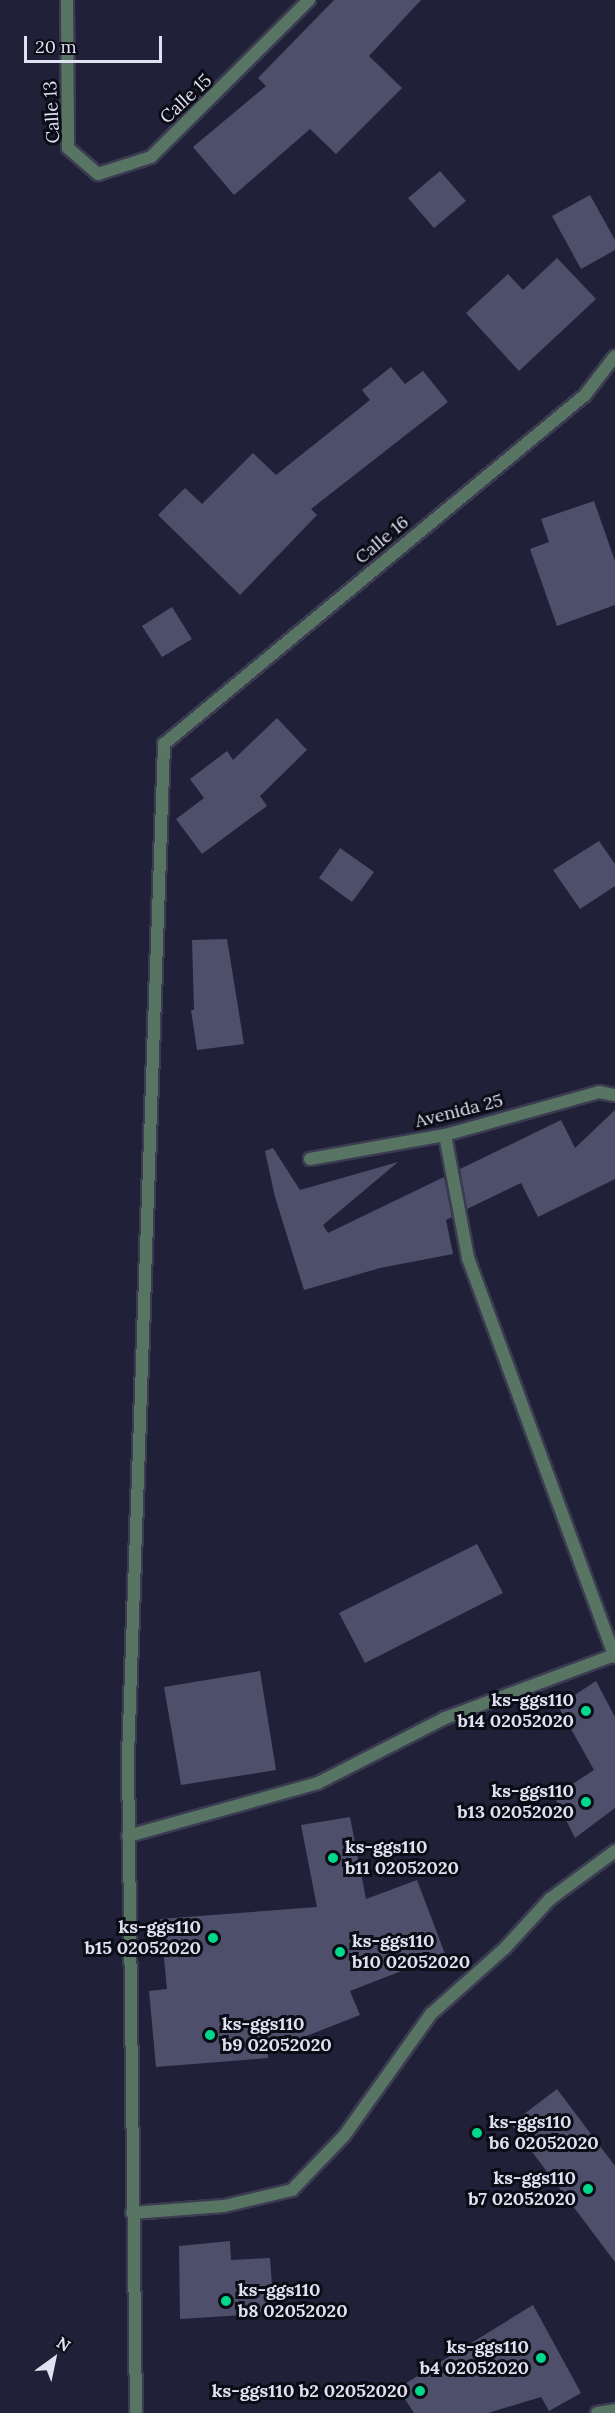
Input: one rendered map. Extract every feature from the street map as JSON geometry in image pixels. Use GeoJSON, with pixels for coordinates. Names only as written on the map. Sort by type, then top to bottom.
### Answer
{"type":"FeatureCollection","features":[{"type":"Feature","properties":{"kind":"street","name":"Calle 13"},"geometry":{"type":"LineString","coordinates":[[68,0],[68,148],[98,174]]}},
{"type":"Feature","properties":{"kind":"street","name":"Calle 15"},"geometry":{"type":"LineString","coordinates":[[98,174],[151,157],[309,0]]}},
{"type":"Feature","properties":{"kind":"street","name":"Calle 16"},"geometry":{"type":"LineString","coordinates":[[128,1836],[164,744],[585,395],[615,356]]}},
{"type":"Feature","properties":{"kind":"street","name":"Avenida 25"},"geometry":{"type":"LineString","coordinates":[[310,1159],[445,1135],[598,1092],[615,1095]]}},
{"type":"Feature","properties":{"kind":"street"},"geometry":{"type":"LineString","coordinates":[[136,2413],[128,1836],[318,1784],[445,1718],[614,1656],[468,1258],[445,1135]]}},
{"type":"Feature","properties":{"kind":"street"},"geometry":{"type":"LineString","coordinates":[[132,2213],[224,2206],[292,2190],[344,2136],[430,2013],[505,1948],[550,1899],[615,1851]]}},
{"type":"Feature","properties":{"kind":"street"},"geometry":{"type":"LineString","coordinates":[[597,2413],[615,2410]]}},
{"type":"Feature","properties":{"kind":"building"},"geometry":{"type":"Polygon","coordinates":[[[334,0],[421,0],[369,56],[402,88],[336,154],[310,129],[234,195],[193,147],[266,86],[258,78],[334,0]]]}},
{"type":"Feature","properties":{"kind":"building"},"geometry":{"type":"Polygon","coordinates":[[[440,171],[466,201],[434,228],[408,198],[440,171]]]}},
{"type":"Feature","properties":{"kind":"building"},"geometry":{"type":"Polygon","coordinates":[[[590,195],[615,240],[615,250],[581,269],[552,216],[590,195]]]}},
{"type":"Feature","properties":{"kind":"building"},"geometry":{"type":"Polygon","coordinates":[[[557,258],[596,299],[519,371],[466,313],[508,274],[523,290],[557,258]]]}},
{"type":"Feature","properties":{"kind":"building"},"geometry":{"type":"Polygon","coordinates":[[[391,367],[405,384],[423,371],[448,402],[311,509],[317,515],[240,595],[158,515],[185,488],[202,504],[253,453],[276,475],[370,400],[362,390],[391,367]]]}},
{"type":"Feature","properties":{"kind":"building"},"geometry":{"type":"Polygon","coordinates":[[[594,501],[615,561],[615,605],[557,626],[530,549],[549,542],[541,519],[594,501]]]}},
{"type":"Feature","properties":{"kind":"building"},"geometry":{"type":"Polygon","coordinates":[[[172,607],[192,639],[162,657],[142,626],[172,607]]]}},
{"type":"Feature","properties":{"kind":"building"},"geometry":{"type":"Polygon","coordinates":[[[277,718],[307,750],[260,796],[267,806],[202,854],[176,819],[204,798],[190,779],[227,751],[233,760],[277,718]]]}},
{"type":"Feature","properties":{"kind":"building"},"geometry":{"type":"Polygon","coordinates":[[[599,841],[615,864],[615,886],[580,909],[553,870],[599,841]]]}},
{"type":"Feature","properties":{"kind":"building"},"geometry":{"type":"Polygon","coordinates":[[[340,848],[374,872],[352,902],[319,878],[340,848]]]}},
{"type":"Feature","properties":{"kind":"building"},"geometry":{"type":"Polygon","coordinates":[[[227,939],[244,1044],[197,1050],[191,1010],[194,1010],[192,940],[227,939]]]}},
{"type":"Feature","properties":{"kind":"building"},"geometry":{"type":"Polygon","coordinates":[[[615,1110],[615,1179],[538,1217],[521,1183],[467,1209],[460,1169],[561,1120],[575,1148],[615,1110]]]}},
{"type":"Feature","properties":{"kind":"building"},"geometry":{"type":"Polygon","coordinates":[[[273,1148],[300,1190],[398,1162],[323,1225],[328,1233],[444,1177],[452,1217],[446,1220],[453,1254],[380,1268],[304,1290],[275,1197],[265,1151],[273,1148]]]}},
{"type":"Feature","properties":{"kind":"building"},"geometry":{"type":"Polygon","coordinates":[[[477,1544],[503,1593],[365,1663],[339,1613],[477,1544]]]}},
{"type":"Feature","properties":{"kind":"building"},"geometry":{"type":"Polygon","coordinates":[[[260,1671],[276,1770],[181,1785],[164,1687],[260,1671]]]}},
{"type":"Feature","properties":{"kind":"building"},"geometry":{"type":"Polygon","coordinates":[[[596,1681],[615,1717],[615,1808],[575,1838],[554,1796],[594,1770],[558,1706],[596,1681]]]}},
{"type":"Feature","properties":{"kind":"building"},"geometry":{"type":"Polygon","coordinates":[[[350,1817],[366,1899],[417,1880],[445,1954],[350,1991],[360,2015],[268,2051],[268,2058],[156,2067],[149,1991],[167,1989],[160,1919],[317,1907],[301,1825],[350,1817]]]}},
{"type":"Feature","properties":{"kind":"building","name":"ks-ggs110 b7 02052020"},"geometry":{"type":"Polygon","coordinates":[[[557,2089],[615,2166],[615,2262],[511,2124],[557,2089]]]}},
{"type":"Feature","properties":{"kind":"building"},"geometry":{"type":"Polygon","coordinates":[[[230,2241],[231,2260],[270,2258],[274,2313],[180,2319],[179,2246],[230,2241]]]}},
{"type":"Feature","properties":{"kind":"building"},"geometry":{"type":"Polygon","coordinates":[[[533,2305],[581,2393],[549,2411],[541,2397],[488,2413],[414,2413],[398,2388],[533,2305]]]}},
{"type":"Feature","properties":{"kind":"place","name":"ks-ggs110 b14 02052020"},"geometry":{"type":"Point","coordinates":[586,1711]}},
{"type":"Feature","properties":{"kind":"place","name":"ks-ggs110 b13 02052020"},"geometry":{"type":"Point","coordinates":[586,1802]}},
{"type":"Feature","properties":{"kind":"place","name":"ks-ggs110 b11 02052020"},"geometry":{"type":"Point","coordinates":[333,1858]}},
{"type":"Feature","properties":{"kind":"place","name":"ks-ggs110 b15 02052020"},"geometry":{"type":"Point","coordinates":[213,1938]}},
{"type":"Feature","properties":{"kind":"place","name":"ks-ggs110 b10 02052020"},"geometry":{"type":"Point","coordinates":[340,1952]}},
{"type":"Feature","properties":{"kind":"place","name":"ks-ggs110 b9 02052020"},"geometry":{"type":"Point","coordinates":[210,2035]}},
{"type":"Feature","properties":{"kind":"place","name":"ks-ggs110 b6 02052020"},"geometry":{"type":"Point","coordinates":[477,2133]}},
{"type":"Feature","properties":{"kind":"place","name":"ks-ggs110 b7 02052020"},"geometry":{"type":"Point","coordinates":[588,2189]}},
{"type":"Feature","properties":{"kind":"place","name":"ks-ggs110 b8 02052020"},"geometry":{"type":"Point","coordinates":[226,2301]}},
{"type":"Feature","properties":{"kind":"place","name":"ks-ggs110 b4 02052020"},"geometry":{"type":"Point","coordinates":[541,2358]}},
{"type":"Feature","properties":{"kind":"place","name":"ks-ggs110 b2 02052020"},"geometry":{"type":"Point","coordinates":[420,2391]}}]}
